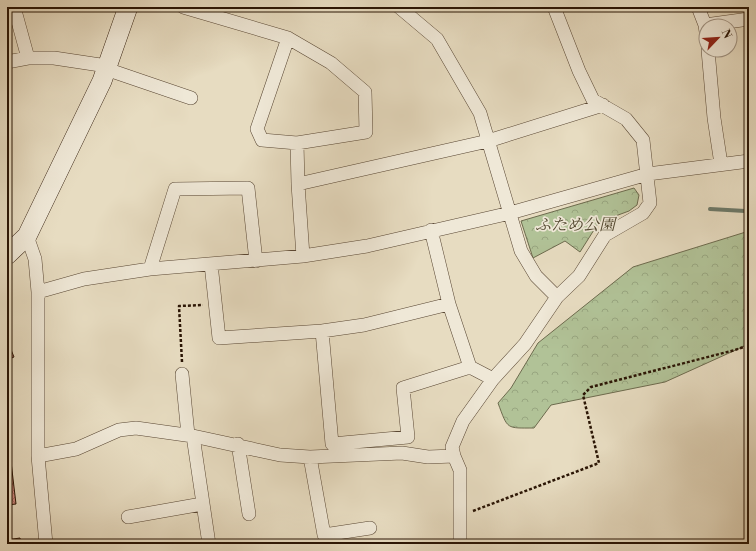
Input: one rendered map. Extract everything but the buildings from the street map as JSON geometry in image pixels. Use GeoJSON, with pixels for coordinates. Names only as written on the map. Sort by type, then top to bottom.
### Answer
{"type":"FeatureCollection","features":[{"type":"Feature","properties":{"kind":"street"},"geometry":{"type":"LineString","coordinates":[[14,7],[28,58]]}},
{"type":"Feature","properties":{"kind":"street"},"geometry":{"type":"LineString","coordinates":[[7,256],[27,236],[107,68],[128,7]]}},
{"type":"Feature","properties":{"kind":"street"},"geometry":{"type":"LineString","coordinates":[[183,7],[288,38],[331,63],[365,92],[366,132],[297,143],[262,140],[256,129],[288,38]]}},
{"type":"Feature","properties":{"kind":"street"},"geometry":{"type":"LineString","coordinates":[[399,7],[437,39],[480,113],[521,251],[536,276],[557,297]]}},
{"type":"Feature","properties":{"kind":"street"},"geometry":{"type":"LineString","coordinates":[[460,544],[460,470],[452,447],[463,421],[493,379],[525,344],[557,297],[579,276],[605,235],[643,214],[650,203],[648,174],[643,140],[626,119],[593,100],[579,70],[554,7]]}},
{"type":"Feature","properties":{"kind":"street"},"geometry":{"type":"LineString","coordinates":[[698,7],[702,18]]}},
{"type":"Feature","properties":{"kind":"street"},"geometry":{"type":"LineString","coordinates":[[738,22],[749,19]]}},
{"type":"Feature","properties":{"kind":"street"},"geometry":{"type":"LineString","coordinates":[[7,62],[28,58],[54,58],[107,68],[191,98]]}},
{"type":"Feature","properties":{"kind":"street"},"geometry":{"type":"LineString","coordinates":[[709,58],[714,118],[721,164]]}},
{"type":"Feature","properties":{"kind":"street"},"geometry":{"type":"LineString","coordinates":[[298,184],[488,141],[603,105]]}},
{"type":"Feature","properties":{"kind":"street"},"geometry":{"type":"LineString","coordinates":[[297,143],[303,256]]}},
{"type":"Feature","properties":{"kind":"street"},"geometry":{"type":"LineString","coordinates":[[38,292],[84,279],[150,269],[303,256],[367,246],[510,213],[648,174],[749,161]]}},
{"type":"Feature","properties":{"kind":"street"},"geometry":{"type":"LineString","coordinates":[[150,269],[175,189],[248,188],[256,260]]}},
{"type":"Feature","properties":{"kind":"street"},"geometry":{"type":"LineString","coordinates":[[431,230],[449,304],[470,367],[493,379]]}},
{"type":"Feature","properties":{"kind":"street"},"geometry":{"type":"LineString","coordinates":[[27,236],[35,259],[38,292],[38,456],[46,544]]}},
{"type":"Feature","properties":{"kind":"street"},"geometry":{"type":"LineString","coordinates":[[211,264],[219,338],[322,331],[364,325],[449,304]]}},
{"type":"Feature","properties":{"kind":"street"},"geometry":{"type":"LineString","coordinates":[[322,331],[332,444],[408,437],[403,388],[470,367]]}},
{"type":"Feature","properties":{"kind":"street"},"geometry":{"type":"LineString","coordinates":[[182,374],[190,435],[209,544]]}},
{"type":"Feature","properties":{"kind":"street"},"geometry":{"type":"LineString","coordinates":[[38,456],[76,449],[119,430],[136,428],[190,435],[238,444],[280,455],[310,457],[402,453],[428,457],[454,456]]}},
{"type":"Feature","properties":{"kind":"street"},"geometry":{"type":"LineString","coordinates":[[238,444],[249,514]]}},
{"type":"Feature","properties":{"kind":"street"},"geometry":{"type":"LineString","coordinates":[[310,457],[324,535],[370,528]]}},
{"type":"Feature","properties":{"kind":"street"},"geometry":{"type":"LineString","coordinates":[[128,517],[202,504]]}},
{"type":"Feature","properties":{"kind":"path"},"geometry":{"type":"LineString","coordinates":[[182,374],[179,306],[215,304]]}},
{"type":"Feature","properties":{"kind":"path"},"geometry":{"type":"LineString","coordinates":[[461,515],[599,463],[583,394],[591,387],[735,350],[749,345]]}},
{"type":"Feature","properties":{"kind":"green space","name":"ふため公園"},"geometry":{"type":"Polygon","coordinates":[[[634,188],[639,195],[637,205],[629,211],[599,222],[580,252],[565,241],[533,258],[521,221],[634,188]]]}},
{"type":"Feature","properties":{"kind":"green space"},"geometry":{"type":"Polygon","coordinates":[[[749,231],[749,344],[665,382],[551,405],[534,428],[518,428],[509,426],[506,423],[498,403],[511,388],[538,343],[633,267],[749,231]]]}},
{"type":"Feature","properties":{"kind":"waterway"},"geometry":{"type":"LineString","coordinates":[[710,209],[745,211],[749,208]]}}]}
